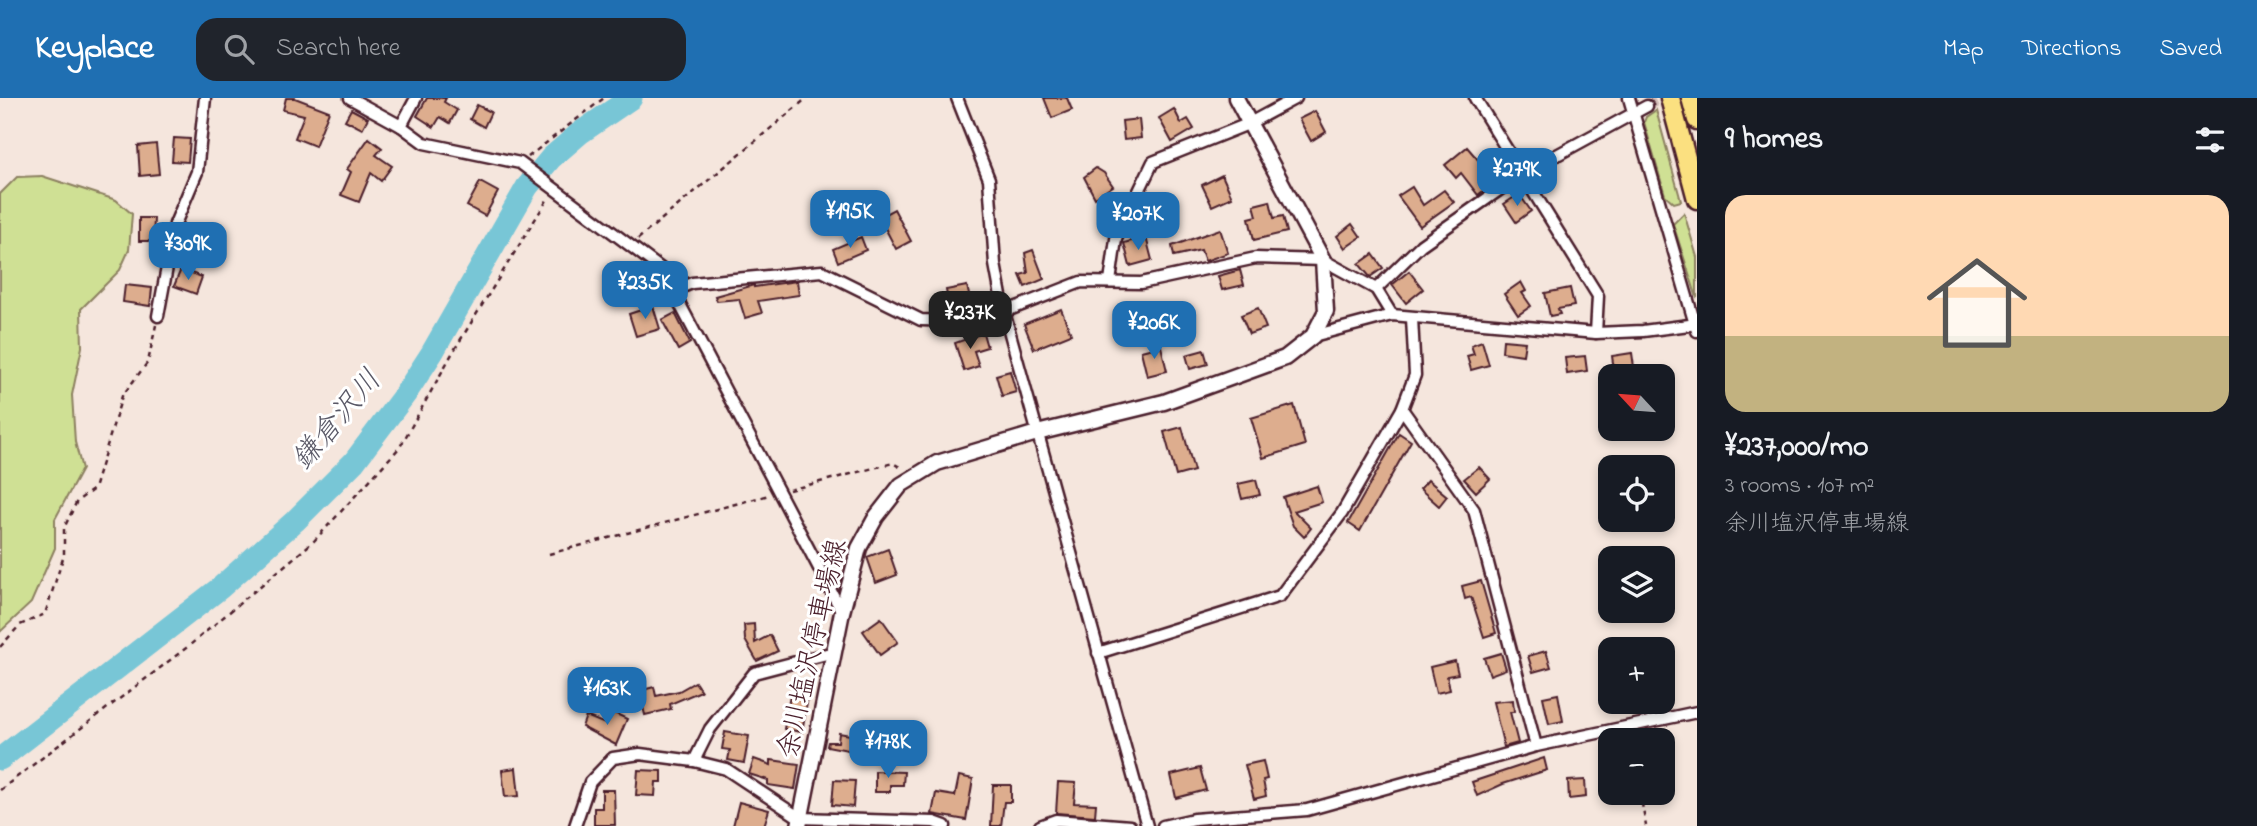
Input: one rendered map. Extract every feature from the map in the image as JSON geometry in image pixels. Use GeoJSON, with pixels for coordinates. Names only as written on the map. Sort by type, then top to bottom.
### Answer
{"type":"FeatureCollection","features":[{"type":"Feature","properties":{"kind":"highway"},"geometry":{"type":"LineString","coordinates":[[1670,98],[1697,200]]}},
{"type":"Feature","properties":{"kind":"highway"},"geometry":{"type":"LineString","coordinates":[[1691,98],[1697,120]]}},
{"type":"Feature","properties":{"kind":"main road"},"geometry":{"type":"LineString","coordinates":[[1236,98],[1323,260],[1326,311],[1313,336]]}},
{"type":"Feature","properties":{"kind":"main road","name":"余川塩沢停車場線"},"geometry":{"type":"LineString","coordinates":[[799,822],[842,612],[859,548],[876,517],[901,485],[937,463],[1037,433],[1164,402],[1285,358],[1313,336]]}},
{"type":"Feature","properties":{"kind":"street"},"geometry":{"type":"LineString","coordinates":[[158,316],[175,225],[197,172],[205,98]]}},
{"type":"Feature","properties":{"kind":"street"},"geometry":{"type":"LineString","coordinates":[[350,98],[401,125],[424,143],[520,163],[668,274],[673,291],[842,612]]}},
{"type":"Feature","properties":{"kind":"street"},"geometry":{"type":"LineString","coordinates":[[401,125],[416,98]]}},
{"type":"Feature","properties":{"kind":"street"},"geometry":{"type":"LineString","coordinates":[[957,98],[989,179],[995,264],[1004,312],[1147,826]]}},
{"type":"Feature","properties":{"kind":"street"},"geometry":{"type":"LineString","coordinates":[[1110,282],[1116,239],[1153,162],[1248,124],[1296,98]]}},
{"type":"Feature","properties":{"kind":"street"},"geometry":{"type":"LineString","coordinates":[[1475,98],[1598,296],[1596,333]]}},
{"type":"Feature","properties":{"kind":"street"},"geometry":{"type":"LineString","coordinates":[[1313,336],[1392,315],[1596,333],[1696,327],[1629,98]]}},
{"type":"Feature","properties":{"kind":"street"},"geometry":{"type":"LineString","coordinates":[[1376,289],[1421,245],[1522,174],[1647,106]]}},
{"type":"Feature","properties":{"kind":"street"},"geometry":{"type":"LineString","coordinates":[[673,291],[692,284],[822,271],[921,320],[959,321],[1004,312],[1081,282],[1141,283],[1256,258],[1323,260],[1376,289],[1392,315]]}},
{"type":"Feature","properties":{"kind":"street"},"geometry":{"type":"LineString","coordinates":[[1098,653],[1280,596],[1342,513],[1402,409],[1415,375],[1412,318]]}},
{"type":"Feature","properties":{"kind":"street"},"geometry":{"type":"LineString","coordinates":[[1402,409],[1474,510],[1536,746]]}},
{"type":"Feature","properties":{"kind":"street"},"geometry":{"type":"LineString","coordinates":[[694,761],[710,729],[754,673],[834,652]]}},
{"type":"Feature","properties":{"kind":"street"},"geometry":{"type":"LineString","coordinates":[[1163,826],[1194,819],[1307,810],[1536,746],[1697,712]]}},
{"type":"Feature","properties":{"kind":"street"},"geometry":{"type":"LineString","coordinates":[[575,826],[590,782],[613,758],[640,754],[694,761],[726,769],[799,822],[934,822],[945,826]]}},
{"type":"Feature","properties":{"kind":"street"},"geometry":{"type":"LineString","coordinates":[[1040,826],[1056,820],[1130,826]]}},
{"type":"Feature","properties":{"kind":"path"},"geometry":{"type":"LineString","coordinates":[[520,163],[604,98]]}},
{"type":"Feature","properties":{"kind":"path"},"geometry":{"type":"LineString","coordinates":[[630,245],[807,98]]}},
{"type":"Feature","properties":{"kind":"path"},"geometry":{"type":"LineString","coordinates":[[0,790],[190,645],[322,532],[400,447],[453,352],[554,188]]}},
{"type":"Feature","properties":{"kind":"path"},"geometry":{"type":"LineString","coordinates":[[0,647],[20,625],[45,614],[64,555],[64,528],[77,501],[94,489],[122,396],[148,362],[158,316]]}},
{"type":"Feature","properties":{"kind":"path"},"geometry":{"type":"LineString","coordinates":[[549,554],[893,463],[916,476]]}},
{"type":"Feature","properties":{"kind":"path"},"geometry":{"type":"LineString","coordinates":[[1642,805],[1646,826]]}},
{"type":"Feature","properties":{"kind":"green space"},"geometry":{"type":"Polygon","coordinates":[[[1656,110],[1681,201],[1674,203],[1665,195],[1644,122],[1646,117],[1656,110]]]}},
{"type":"Feature","properties":{"kind":"green space"},"geometry":{"type":"Polygon","coordinates":[[[42,176],[116,200],[132,214],[129,250],[120,270],[81,309],[82,347],[72,395],[75,442],[82,469],[55,519],[55,548],[31,603],[0,632],[0,194],[17,177],[42,176]]]}},
{"type":"Feature","properties":{"kind":"green space"},"geometry":{"type":"Polygon","coordinates":[[[1684,213],[1697,257],[1697,298],[1673,224],[1684,213]]]}},
{"type":"Feature","properties":{"kind":"building"},"geometry":{"type":"Polygon","coordinates":[[[286,98],[295,98],[329,111],[315,146],[295,138],[304,115],[283,110],[286,98]]]}},
{"type":"Feature","properties":{"kind":"building"},"geometry":{"type":"Polygon","coordinates":[[[427,98],[446,98],[444,102],[457,110],[450,123],[440,117],[434,127],[417,116],[427,98]]]}},
{"type":"Feature","properties":{"kind":"building"},"geometry":{"type":"Polygon","coordinates":[[[1044,98],[1067,98],[1072,110],[1052,118],[1044,98]]]}},
{"type":"Feature","properties":{"kind":"building"},"geometry":{"type":"Polygon","coordinates":[[[477,105],[491,112],[484,127],[470,119],[477,105]]]}},
{"type":"Feature","properties":{"kind":"building"},"geometry":{"type":"Polygon","coordinates":[[[351,109],[368,118],[362,129],[345,120],[351,109]]]}},
{"type":"Feature","properties":{"kind":"building"},"geometry":{"type":"Polygon","coordinates":[[[1174,109],[1181,123],[1188,119],[1194,129],[1172,142],[1159,118],[1174,109]]]}},
{"type":"Feature","properties":{"kind":"building"},"geometry":{"type":"Polygon","coordinates":[[[1315,111],[1326,132],[1311,141],[1299,119],[1315,111]]]}},
{"type":"Feature","properties":{"kind":"building"},"geometry":{"type":"Polygon","coordinates":[[[1139,119],[1141,138],[1124,140],[1122,121],[1139,119]]]}},
{"type":"Feature","properties":{"kind":"building"},"geometry":{"type":"Polygon","coordinates":[[[174,138],[190,139],[188,162],[172,161],[174,138]]]}},
{"type":"Feature","properties":{"kind":"building"},"geometry":{"type":"Polygon","coordinates":[[[369,138],[382,148],[376,155],[392,166],[381,181],[371,173],[359,202],[341,195],[351,172],[347,169],[369,138]]]}},
{"type":"Feature","properties":{"kind":"building"},"geometry":{"type":"Polygon","coordinates":[[[156,144],[159,174],[140,176],[138,146],[156,144]]]}},
{"type":"Feature","properties":{"kind":"building"},"geometry":{"type":"Polygon","coordinates":[[[1467,147],[1486,169],[1493,164],[1502,176],[1478,195],[1461,173],[1456,178],[1445,165],[1467,147]]]}},
{"type":"Feature","properties":{"kind":"building"},"geometry":{"type":"Polygon","coordinates":[[[1096,168],[1104,173],[1113,186],[1095,198],[1084,177],[1096,168]]]}},
{"type":"Feature","properties":{"kind":"building"},"geometry":{"type":"Polygon","coordinates":[[[1222,175],[1232,197],[1212,206],[1202,185],[1222,175]]]}},
{"type":"Feature","properties":{"kind":"building"},"geometry":{"type":"Polygon","coordinates":[[[480,182],[498,192],[485,216],[467,206],[480,182]]]}},
{"type":"Feature","properties":{"kind":"building"},"geometry":{"type":"Polygon","coordinates":[[[1412,187],[1423,205],[1444,190],[1454,202],[1420,226],[1398,196],[1412,187]]]}},
{"type":"Feature","properties":{"kind":"building"},"geometry":{"type":"Polygon","coordinates":[[[1519,194],[1531,211],[1516,222],[1504,204],[1519,194]]]}},
{"type":"Feature","properties":{"kind":"building"},"geometry":{"type":"Polygon","coordinates":[[[1270,201],[1274,218],[1283,216],[1287,232],[1254,240],[1249,218],[1257,216],[1254,205],[1270,201]]]}},
{"type":"Feature","properties":{"kind":"building"},"geometry":{"type":"Polygon","coordinates":[[[894,209],[911,241],[896,249],[885,228],[875,232],[870,222],[894,209]]]}},
{"type":"Feature","properties":{"kind":"building"},"geometry":{"type":"Polygon","coordinates":[[[139,218],[154,218],[153,241],[139,241],[139,218]]]}},
{"type":"Feature","properties":{"kind":"building"},"geometry":{"type":"Polygon","coordinates":[[[1352,224],[1361,237],[1345,248],[1337,236],[1352,224]]]}},
{"type":"Feature","properties":{"kind":"building"},"geometry":{"type":"Polygon","coordinates":[[[1220,229],[1228,253],[1205,261],[1201,250],[1174,256],[1172,246],[1220,229]]]}},
{"type":"Feature","properties":{"kind":"building"},"geometry":{"type":"Polygon","coordinates":[[[861,237],[866,250],[838,262],[833,249],[861,237]]]}},
{"type":"Feature","properties":{"kind":"building"},"geometry":{"type":"Polygon","coordinates":[[[1146,237],[1152,260],[1130,266],[1124,243],[1146,237]]]}},
{"type":"Feature","properties":{"kind":"building"},"geometry":{"type":"Polygon","coordinates":[[[1033,250],[1044,279],[1025,287],[1020,275],[1028,273],[1025,253],[1033,250]]]}},
{"type":"Feature","properties":{"kind":"building"},"geometry":{"type":"Polygon","coordinates":[[[1373,254],[1383,268],[1370,277],[1359,264],[1373,254]]]}},
{"type":"Feature","properties":{"kind":"building"},"geometry":{"type":"Polygon","coordinates":[[[181,269],[202,277],[196,294],[174,286],[181,269]]]}},
{"type":"Feature","properties":{"kind":"building"},"geometry":{"type":"Polygon","coordinates":[[[1240,270],[1244,285],[1222,290],[1218,276],[1240,270]]]}},
{"type":"Feature","properties":{"kind":"building"},"geometry":{"type":"Polygon","coordinates":[[[1409,271],[1423,289],[1406,303],[1392,285],[1409,271]]]}},
{"type":"Feature","properties":{"kind":"building"},"geometry":{"type":"Polygon","coordinates":[[[797,281],[799,295],[758,301],[762,313],[745,318],[739,299],[717,301],[715,296],[754,285],[797,281]]]}},
{"type":"Feature","properties":{"kind":"building"},"geometry":{"type":"Polygon","coordinates":[[[1521,282],[1526,291],[1522,293],[1531,306],[1518,315],[1504,294],[1521,282]]]}},
{"type":"Feature","properties":{"kind":"building"},"geometry":{"type":"Polygon","coordinates":[[[125,285],[152,288],[150,306],[123,302],[125,285]]]}},
{"type":"Feature","properties":{"kind":"building"},"geometry":{"type":"Polygon","coordinates":[[[967,286],[972,308],[950,312],[946,290],[967,286]]]}},
{"type":"Feature","properties":{"kind":"building"},"geometry":{"type":"Polygon","coordinates":[[[1570,288],[1574,306],[1558,309],[1560,314],[1550,316],[1545,293],[1570,288]]]}},
{"type":"Feature","properties":{"kind":"building"},"geometry":{"type":"Polygon","coordinates":[[[653,306],[660,329],[636,336],[629,314],[653,306]]]}},
{"type":"Feature","properties":{"kind":"building"},"geometry":{"type":"Polygon","coordinates":[[[1258,308],[1266,328],[1249,334],[1241,315],[1258,308]]]}},
{"type":"Feature","properties":{"kind":"building"},"geometry":{"type":"Polygon","coordinates":[[[1061,309],[1071,334],[1034,349],[1024,324],[1061,309]]]}},
{"type":"Feature","properties":{"kind":"building"},"geometry":{"type":"Polygon","coordinates":[[[675,313],[690,343],[678,350],[662,320],[675,313]]]}},
{"type":"Feature","properties":{"kind":"building"},"geometry":{"type":"Polygon","coordinates":[[[983,333],[987,347],[974,351],[979,366],[964,371],[955,343],[983,333]]]}},
{"type":"Feature","properties":{"kind":"building"},"geometry":{"type":"Polygon","coordinates":[[[1503,340],[1525,342],[1523,355],[1502,352],[1503,340]]]}},
{"type":"Feature","properties":{"kind":"building"},"geometry":{"type":"Polygon","coordinates":[[[1482,341],[1489,365],[1471,370],[1467,356],[1474,354],[1471,345],[1482,341]]]}},
{"type":"Feature","properties":{"kind":"building"},"geometry":{"type":"Polygon","coordinates":[[[1161,346],[1167,371],[1147,376],[1141,351],[1161,346]]]}},
{"type":"Feature","properties":{"kind":"building"},"geometry":{"type":"Polygon","coordinates":[[[1204,350],[1208,364],[1190,369],[1186,355],[1204,350]]]}},
{"type":"Feature","properties":{"kind":"building"},"geometry":{"type":"Polygon","coordinates":[[[1632,353],[1634,364],[1613,364],[1612,356],[1632,353]]]}},
{"type":"Feature","properties":{"kind":"building"},"geometry":{"type":"Polygon","coordinates":[[[1585,356],[1587,371],[1567,374],[1565,358],[1585,356]]]}},
{"type":"Feature","properties":{"kind":"building"},"geometry":{"type":"Polygon","coordinates":[[[1010,371],[1016,392],[1002,396],[996,375],[1010,371]]]}},
{"type":"Feature","properties":{"kind":"building"},"geometry":{"type":"Polygon","coordinates":[[[1294,405],[1305,445],[1263,458],[1251,418],[1294,405]]]}},
{"type":"Feature","properties":{"kind":"building"},"geometry":{"type":"Polygon","coordinates":[[[1182,427],[1194,471],[1176,476],[1164,432],[1182,427]]]}},
{"type":"Feature","properties":{"kind":"building"},"geometry":{"type":"Polygon","coordinates":[[[1399,433],[1411,441],[1360,531],[1348,523],[1399,433]]]}},
{"type":"Feature","properties":{"kind":"building"},"geometry":{"type":"Polygon","coordinates":[[[1479,467],[1490,479],[1476,492],[1464,479],[1479,467]]]}},
{"type":"Feature","properties":{"kind":"building"},"geometry":{"type":"Polygon","coordinates":[[[1256,480],[1260,495],[1242,499],[1238,484],[1256,480]]]}},
{"type":"Feature","properties":{"kind":"building"},"geometry":{"type":"Polygon","coordinates":[[[1428,480],[1447,496],[1439,506],[1420,489],[1428,480]]]}},
{"type":"Feature","properties":{"kind":"building"},"geometry":{"type":"Polygon","coordinates":[[[1317,486],[1322,502],[1294,511],[1311,528],[1304,537],[1293,526],[1283,497],[1317,486]]]}},
{"type":"Feature","properties":{"kind":"building"},"geometry":{"type":"Polygon","coordinates":[[[888,549],[897,575],[876,583],[867,557],[888,549]]]}},
{"type":"Feature","properties":{"kind":"building"},"geometry":{"type":"Polygon","coordinates":[[[1481,581],[1496,633],[1484,637],[1471,597],[1465,599],[1462,586],[1481,581]]]}},
{"type":"Feature","properties":{"kind":"building"},"geometry":{"type":"Polygon","coordinates":[[[881,618],[898,642],[880,655],[863,631],[881,618]]]}},
{"type":"Feature","properties":{"kind":"building"},"geometry":{"type":"Polygon","coordinates":[[[754,624],[755,643],[770,635],[778,651],[757,661],[745,640],[744,625],[754,624]]]}},
{"type":"Feature","properties":{"kind":"building"},"geometry":{"type":"Polygon","coordinates":[[[1546,651],[1551,667],[1533,672],[1528,656],[1546,651]]]}},
{"type":"Feature","properties":{"kind":"building"},"geometry":{"type":"Polygon","coordinates":[[[1501,653],[1506,669],[1490,675],[1484,658],[1501,653]]]}},
{"type":"Feature","properties":{"kind":"building"},"geometry":{"type":"Polygon","coordinates":[[[1455,661],[1458,674],[1447,676],[1450,690],[1436,693],[1430,667],[1455,661]]]}},
{"type":"Feature","properties":{"kind":"building"},"geometry":{"type":"Polygon","coordinates":[[[695,682],[701,691],[670,704],[671,709],[645,715],[639,691],[654,687],[656,696],[679,691],[695,682]]]}},
{"type":"Feature","properties":{"kind":"building"},"geometry":{"type":"Polygon","coordinates":[[[1558,694],[1563,721],[1549,724],[1543,697],[1558,694]]]}},
{"type":"Feature","properties":{"kind":"building"},"geometry":{"type":"Polygon","coordinates":[[[790,695],[808,697],[802,732],[784,729],[790,695]]]}},
{"type":"Feature","properties":{"kind":"building"},"geometry":{"type":"Polygon","coordinates":[[[1513,700],[1514,712],[1510,712],[1518,743],[1504,747],[1493,702],[1513,700]]]}},
{"type":"Feature","properties":{"kind":"building"},"geometry":{"type":"Polygon","coordinates":[[[610,711],[627,719],[616,745],[582,727],[586,716],[605,724],[610,711]]]}},
{"type":"Feature","properties":{"kind":"building"},"geometry":{"type":"Polygon","coordinates":[[[725,732],[749,736],[744,763],[728,760],[730,750],[722,749],[725,732]]]}},
{"type":"Feature","properties":{"kind":"building"},"geometry":{"type":"Polygon","coordinates":[[[839,733],[856,736],[855,741],[882,741],[882,750],[853,751],[827,746],[828,742],[838,742],[839,733]]]}},
{"type":"Feature","properties":{"kind":"building"},"geometry":{"type":"Polygon","coordinates":[[[1544,758],[1547,770],[1503,784],[1477,796],[1472,782],[1544,758]]]}},
{"type":"Feature","properties":{"kind":"building"},"geometry":{"type":"Polygon","coordinates":[[[754,759],[771,765],[771,760],[799,764],[795,789],[768,785],[768,780],[749,774],[754,759]]]}},
{"type":"Feature","properties":{"kind":"building"},"geometry":{"type":"Polygon","coordinates":[[[1263,761],[1267,779],[1263,780],[1266,796],[1254,799],[1245,765],[1263,761]]]}},
{"type":"Feature","properties":{"kind":"building"},"geometry":{"type":"Polygon","coordinates":[[[516,768],[519,796],[505,797],[502,770],[516,768]]]}},
{"type":"Feature","properties":{"kind":"building"},"geometry":{"type":"Polygon","coordinates":[[[1200,768],[1206,790],[1176,798],[1171,775],[1200,768]]]}},
{"type":"Feature","properties":{"kind":"building"},"geometry":{"type":"Polygon","coordinates":[[[638,770],[662,771],[662,782],[656,782],[655,796],[636,795],[638,770]]]}},
{"type":"Feature","properties":{"kind":"building"},"geometry":{"type":"Polygon","coordinates":[[[875,771],[904,772],[903,785],[890,785],[890,792],[875,792],[875,771]]]}},
{"type":"Feature","properties":{"kind":"building"},"geometry":{"type":"Polygon","coordinates":[[[959,776],[973,779],[966,820],[932,814],[936,793],[955,796],[959,776]]]}},
{"type":"Feature","properties":{"kind":"building"},"geometry":{"type":"Polygon","coordinates":[[[834,780],[855,781],[853,807],[832,805],[834,780]]]}},
{"type":"Feature","properties":{"kind":"building"},"geometry":{"type":"Polygon","coordinates":[[[1585,780],[1586,797],[1569,799],[1568,781],[1585,780]]]}},
{"type":"Feature","properties":{"kind":"building"},"geometry":{"type":"Polygon","coordinates":[[[1058,782],[1076,783],[1074,803],[1096,804],[1095,816],[1056,813],[1058,782]]]}},
{"type":"Feature","properties":{"kind":"building"},"geometry":{"type":"Polygon","coordinates":[[[993,785],[1011,785],[1011,802],[1004,802],[1001,826],[991,826],[993,785]]]}},
{"type":"Feature","properties":{"kind":"building"},"geometry":{"type":"Polygon","coordinates":[[[602,790],[614,790],[615,825],[594,825],[594,808],[602,808],[602,790]]]}},
{"type":"Feature","properties":{"kind":"building"},"geometry":{"type":"Polygon","coordinates":[[[739,802],[769,810],[764,826],[733,826],[739,802]]]}},
{"type":"Feature","properties":{"kind":"waterway","name":"鎌倉沢川"},"geometry":{"type":"LineString","coordinates":[[0,759],[220,588],[295,521],[354,462],[406,393],[432,353],[527,187],[551,158],[580,133],[631,98]]}},
{"type":"Feature","properties":{"kind":"tunnel"},"geometry":{"type":"LineString","coordinates":[[1647,106],[1664,98]]}}]}
